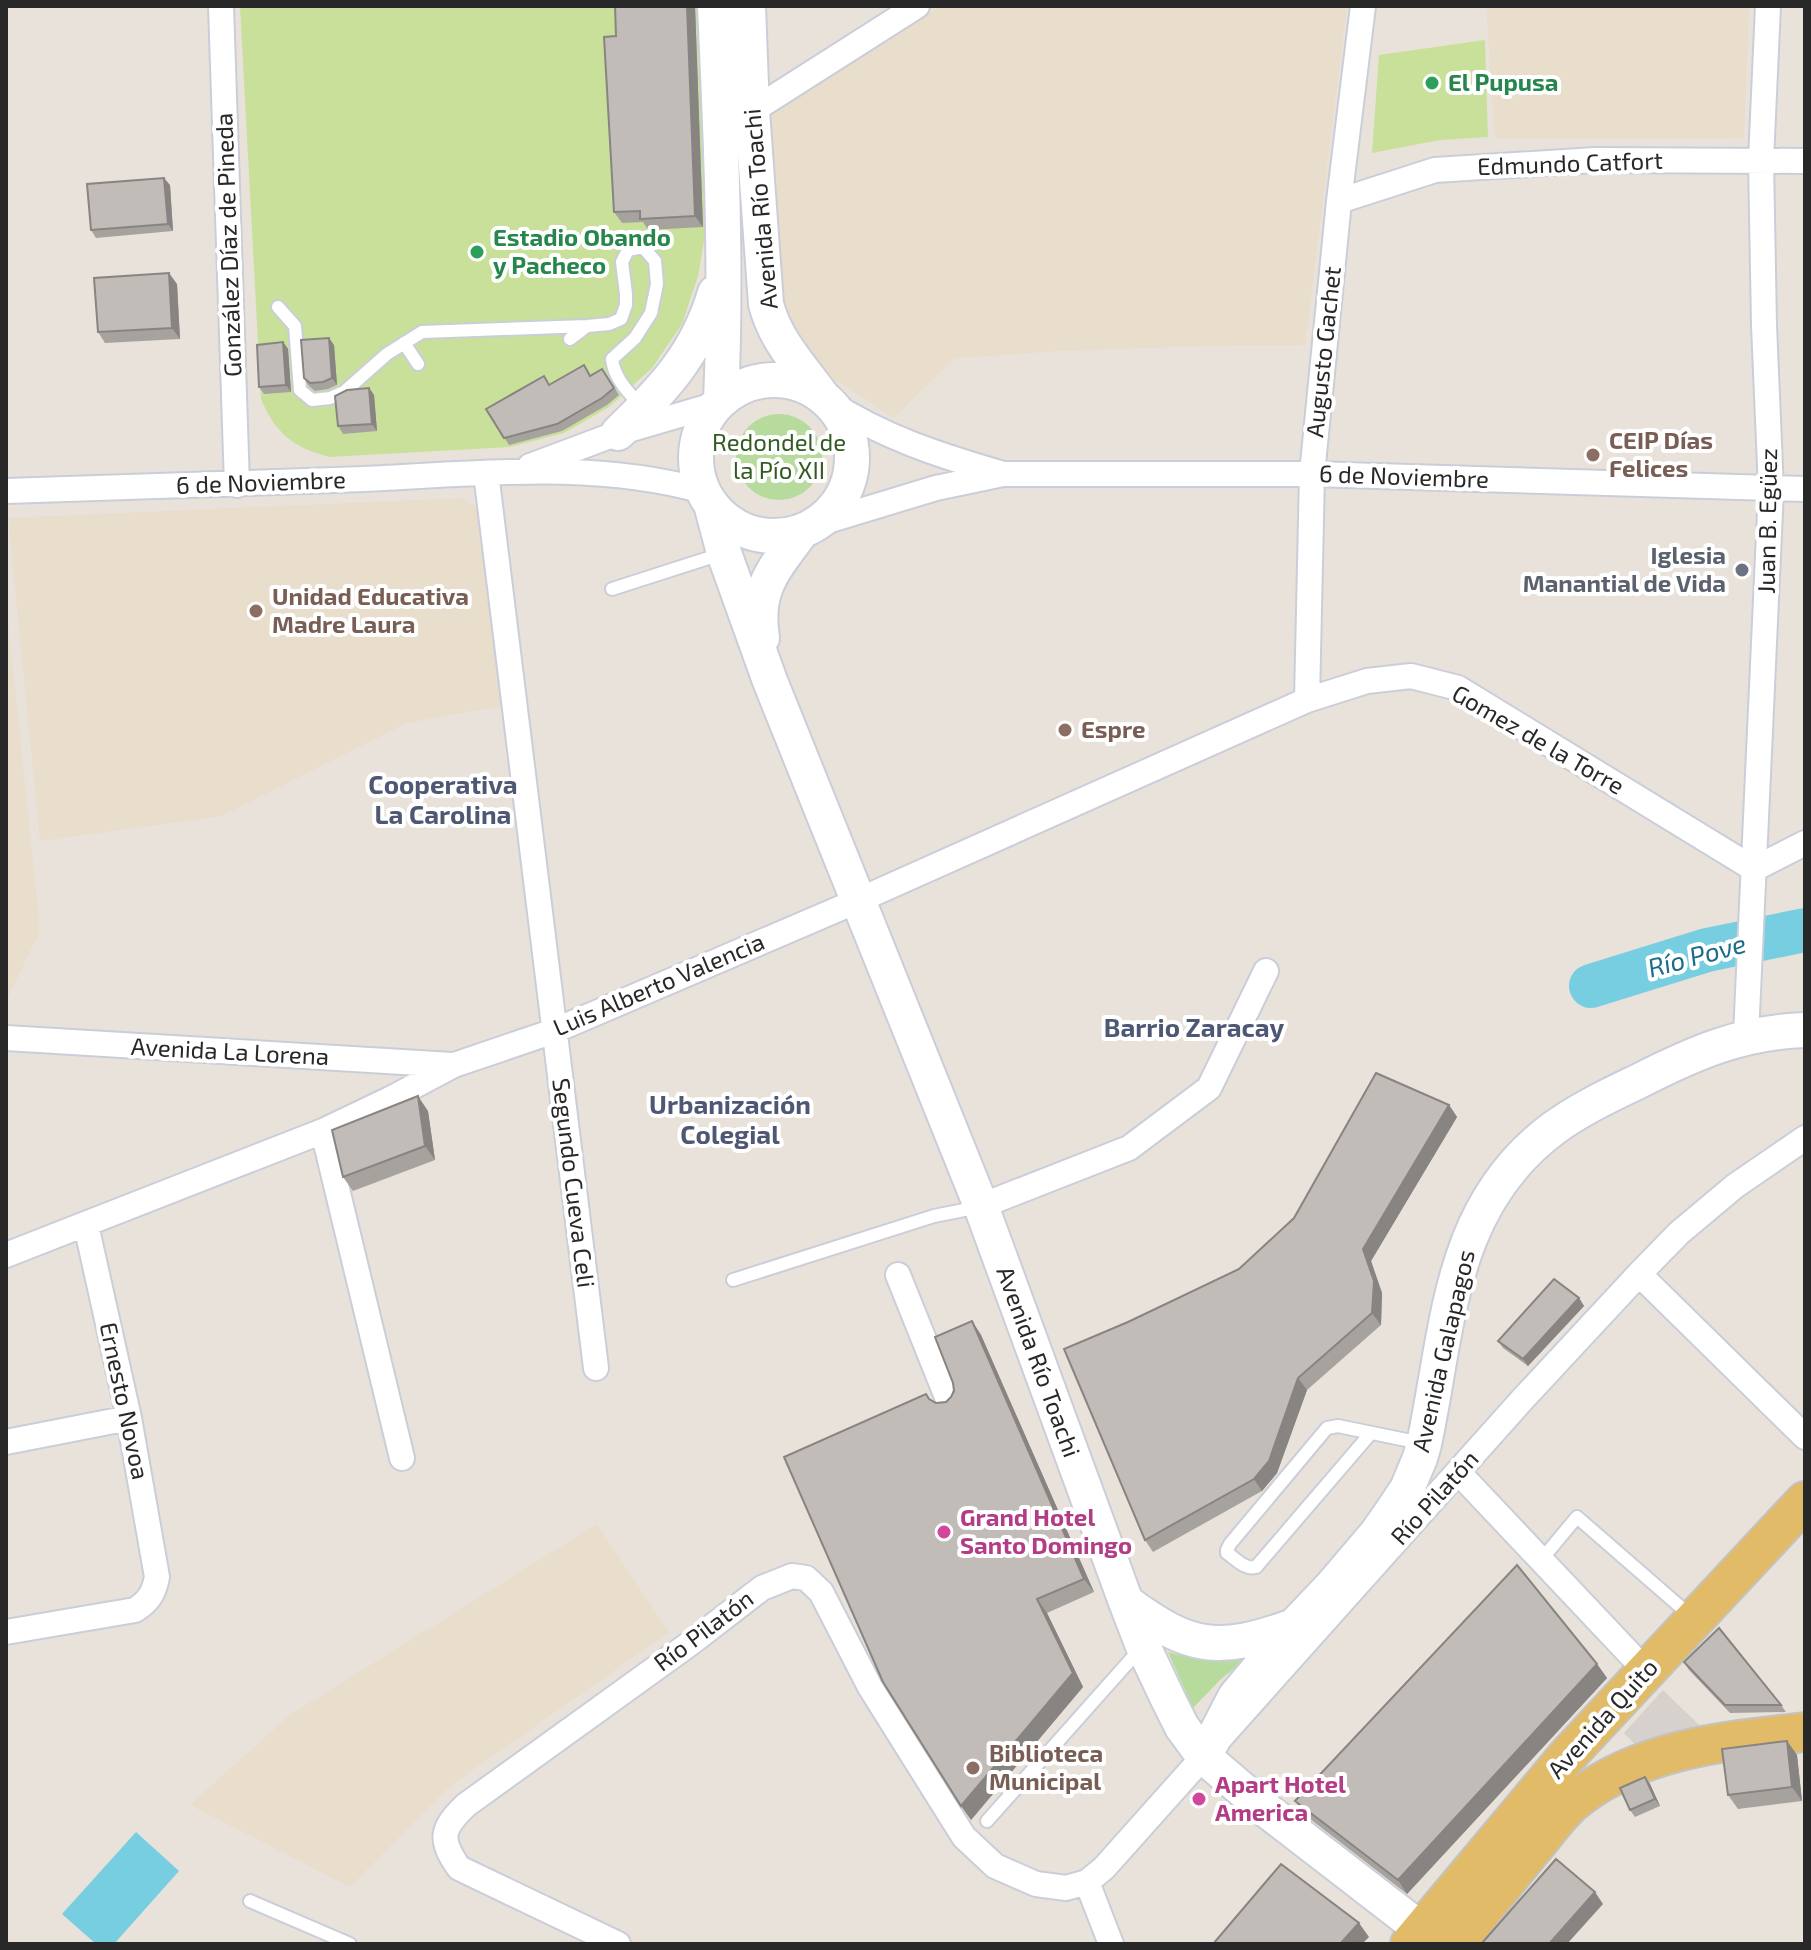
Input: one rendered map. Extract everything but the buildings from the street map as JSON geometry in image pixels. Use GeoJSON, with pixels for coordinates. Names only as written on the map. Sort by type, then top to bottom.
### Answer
{"type":"FeatureCollection","features":[{"type":"Feature","properties":{"kind":"main road","name":"Avenida Río Toachi"},"geometry":{"type":"LineString","coordinates":[[715,6],[723,265],[719,402]]}},
{"type":"Feature","properties":{"kind":"main road","name":"Avenida Río Toachi"},"geometry":{"type":"LineString","coordinates":[[748,6],[766,304],[781,340],[826,399]]}},
{"type":"Feature","properties":{"kind":"main road"},"geometry":{"type":"LineString","coordinates":[[618,433],[680,367],[710,310],[723,265]]}},
{"type":"Feature","properties":{"kind":"main road"},"geometry":{"type":"LineString","coordinates":[[775,380],[800,384],[826,399],[846,425],[852,453],[852,467],[843,494],[835,506],[808,528],[788,535],[745,531],[721,515],[707,498],[696,469],[696,446],[703,425],[719,402],[749,384],[775,380]]}},
{"type":"Feature","properties":{"kind":"main road","name":"Avenida Río Toachi"},"geometry":{"type":"LineString","coordinates":[[707,498],[770,681],[981,1206],[1143,1646],[1182,1727],[1204,1757],[1432,1941]]}},
{"type":"Feature","properties":{"kind":"main road","name":"Avenida Río Toachi"},"geometry":{"type":"LineString","coordinates":[[770,681],[759,608],[768,580],[808,528]]}},
{"type":"Feature","properties":{"kind":"main road","name":"Avenida Galapagos"},"geometry":{"type":"LineString","coordinates":[[1204,1757],[1235,1697],[1377,1533],[1407,1489],[1424,1444],[1445,1329],[1466,1247],[1492,1193],[1517,1161],[1570,1117],[1683,1059],[1746,1036],[1805,1030]]}},
{"type":"Feature","properties":{"kind":"main road","name":"Avenida Quito"},"geometry":{"type":"LineString","coordinates":[[1432,1941],[1568,1755],[1805,1501]]}},
{"type":"Feature","properties":{"kind":"main road"},"geometry":{"type":"LineString","coordinates":[[1126,1602],[1177,1635],[1205,1643],[1252,1640],[1294,1626]]}},
{"type":"Feature","properties":{"kind":"main road"},"geometry":{"type":"LineString","coordinates":[[1698,1615],[1686,1642],[1572,1784],[1665,1744],[1688,1739],[1732,1740]]}},
{"type":"Feature","properties":{"kind":"main road"},"geometry":{"type":"LineString","coordinates":[[1432,1941],[1571,1804],[1596,1785],[1626,1770],[1693,1747],[1805,1732]]}},
{"type":"Feature","properties":{"kind":"street","name":"González Díaz de Pineda"},"geometry":{"type":"LineString","coordinates":[[221,6],[237,485]]}},
{"type":"Feature","properties":{"kind":"street"},"geometry":{"type":"LineString","coordinates":[[752,111],[917,6]]}},
{"type":"Feature","properties":{"kind":"street","name":"Augusto Gachet"},"geometry":{"type":"LineString","coordinates":[[1307,700],[1312,474],[1339,201],[1363,6]]}},
{"type":"Feature","properties":{"kind":"street","name":"Juan B. Egüez"},"geometry":{"type":"LineString","coordinates":[[1746,1036],[1771,490],[1761,160],[1768,6]]}},
{"type":"Feature","properties":{"kind":"street","name":"Edmundo Catfort"},"geometry":{"type":"LineString","coordinates":[[1339,201],[1435,170],[1595,160],[1805,161]]}},
{"type":"Feature","properties":{"kind":"street","name":"6 de Noviembre"},"geometry":{"type":"LineString","coordinates":[[826,399],[890,436],[940,456],[1003,474]]}},
{"type":"Feature","properties":{"kind":"street","name":"6 de Noviembre"},"geometry":{"type":"LineString","coordinates":[[517,471],[618,433],[719,402]]}},
{"type":"Feature","properties":{"kind":"street","name":"6 de Noviembre"},"geometry":{"type":"LineString","coordinates":[[6,491],[237,485],[517,471],[602,473],[653,480],[707,498]]}},
{"type":"Feature","properties":{"kind":"street","name":"Segundo Cueva Celi"},"geometry":{"type":"LineString","coordinates":[[486,473],[596,1368]]}},
{"type":"Feature","properties":{"kind":"street","name":"6 de Noviembre"},"geometry":{"type":"LineString","coordinates":[[808,528],[936,488],[1003,474],[1312,474],[1805,489]]}},
{"type":"Feature","properties":{"kind":"street","name":"Gomez de la Torre"},"geometry":{"type":"LineString","coordinates":[[1307,700],[1367,681],[1411,676],[1458,688],[1754,869]]}},
{"type":"Feature","properties":{"kind":"street","name":"Luis Alberto Valencia"},"geometry":{"type":"LineString","coordinates":[[6,1255],[323,1131],[454,1065],[554,1031],[857,901],[1307,700]]}},
{"type":"Feature","properties":{"kind":"street"},"geometry":{"type":"LineString","coordinates":[[1754,869],[1805,843]]}},
{"type":"Feature","properties":{"kind":"street"},"geometry":{"type":"LineString","coordinates":[[981,1206],[1129,1148],[1209,1088],[1266,971]]}},
{"type":"Feature","properties":{"kind":"street","name":"Avenida La Lorena"},"geometry":{"type":"LineString","coordinates":[[6,1038],[454,1065]]}},
{"type":"Feature","properties":{"kind":"street"},"geometry":{"type":"LineString","coordinates":[[323,1131],[402,1458]]}},
{"type":"Feature","properties":{"kind":"street","name":"Río Pilatón"},"geometry":{"type":"LineString","coordinates":[[618,1944],[459,1868],[448,1853],[444,1837],[451,1819],[762,1588],[792,1576],[806,1578],[821,1592],[870,1687],[964,1837],[995,1866],[1036,1884],[1066,1888],[1087,1882],[1104,1868],[1639,1274],[1679,1233],[1735,1186],[1805,1138]]}},
{"type":"Feature","properties":{"kind":"street","name":"Ernesto Novoa"},"geometry":{"type":"LineString","coordinates":[[6,1632],[135,1610],[146,1604],[154,1591],[157,1577],[129,1418],[86,1225]]}},
{"type":"Feature","properties":{"kind":"street"},"geometry":{"type":"LineString","coordinates":[[1639,1274],[1805,1437]]}},
{"type":"Feature","properties":{"kind":"street"},"geometry":{"type":"LineString","coordinates":[[898,1275],[949,1402]]}},
{"type":"Feature","properties":{"kind":"street"},"geometry":{"type":"LineString","coordinates":[[6,1442],[129,1418]]}},
{"type":"Feature","properties":{"kind":"street"},"geometry":{"type":"LineString","coordinates":[[1458,1472],[1646,1671]]}},
{"type":"Feature","properties":{"kind":"street"},"geometry":{"type":"LineString","coordinates":[[1087,1882],[1111,1944]]}},
{"type":"Feature","properties":{"kind":"lane"},"geometry":{"type":"LineString","coordinates":[[278,307],[295,326],[300,390],[312,400],[330,398],[344,392],[387,354],[422,332],[587,326],[609,324],[621,319],[626,305],[622,262],[628,250],[643,247],[655,261],[657,284],[651,313],[635,338],[612,359],[618,378],[643,409]]}},
{"type":"Feature","properties":{"kind":"lane"},"geometry":{"type":"LineString","coordinates":[[570,339],[587,326]]}},
{"type":"Feature","properties":{"kind":"lane"},"geometry":{"type":"LineString","coordinates":[[404,343],[418,364]]}},
{"type":"Feature","properties":{"kind":"lane"},"geometry":{"type":"LineString","coordinates":[[612,589],[724,553]]}},
{"type":"Feature","properties":{"kind":"lane"},"geometry":{"type":"LineString","coordinates":[[733,1280],[934,1216],[981,1206]]}},
{"type":"Feature","properties":{"kind":"lane"},"geometry":{"type":"LineString","coordinates":[[1371,1433],[1256,1567],[1246,1567],[1227,1553],[1230,1544],[1323,1431],[1338,1426],[1424,1444]]}},
{"type":"Feature","properties":{"kind":"lane"},"geometry":{"type":"LineString","coordinates":[[1542,1559],[1577,1517],[1698,1615]]}},
{"type":"Feature","properties":{"kind":"lane"},"geometry":{"type":"LineString","coordinates":[[987,1821],[1143,1646]]}},
{"type":"Feature","properties":{"kind":"lane"},"geometry":{"type":"LineString","coordinates":[[250,1901],[350,1944]]}},
{"type":"Feature","properties":{"kind":"shaded area"},"geometry":{"type":"Polygon","coordinates":[[[940,6],[1347,6],[1305,345],[1062,351],[955,358],[894,418],[834,379],[814,356],[774,291],[759,115],[940,6]]]}},
{"type":"Feature","properties":{"kind":"shaded area"},"geometry":{"type":"Polygon","coordinates":[[[1486,6],[1749,6],[1744,138],[1495,139],[1486,6]]]}},
{"type":"Feature","properties":{"kind":"shaded area","name":"Unidad Educativa Madre Laura"},"geometry":{"type":"Polygon","coordinates":[[[462,498],[482,510],[506,705],[407,723],[222,816],[40,841],[8,518],[462,498]]]}},
{"type":"Feature","properties":{"kind":"shaded area"},"geometry":{"type":"Polygon","coordinates":[[[6,600],[40,931],[6,1001],[6,600]]]}},
{"type":"Feature","properties":{"kind":"shaded area"},"geometry":{"type":"Polygon","coordinates":[[[597,1524],[669,1632],[450,1786],[350,1887],[190,1805],[290,1715],[597,1524]]]}},
{"type":"Feature","properties":{"kind":"shaded area"},"geometry":{"type":"Polygon","coordinates":[[[1663,1690],[1700,1726],[1641,1751],[1624,1733],[1663,1690]]]}},
{"type":"Feature","properties":{"kind":"green space","name":"Estadio Obando y Pacheco"},"geometry":{"type":"Polygon","coordinates":[[[240,6],[699,6],[706,229],[698,276],[682,324],[652,368],[609,407],[564,433],[510,447],[329,457],[305,449],[287,437],[273,421],[261,399],[240,6]]]}},
{"type":"Feature","properties":{"kind":"green space","name":"El Pupusa"},"geometry":{"type":"Polygon","coordinates":[[[1485,40],[1488,137],[1440,140],[1372,153],[1379,55],[1485,40]]]}},
{"type":"Feature","properties":{"kind":"green space","name":"Redondel de la Pío XII"},"geometry":{"type":"Polygon","coordinates":[[[779,414],[795,418],[809,427],[818,441],[822,457],[818,473],[809,487],[795,496],[779,500],[763,496],[749,487],[740,473],[736,457],[740,441],[749,427],[763,418],[779,414]]]}},
{"type":"Feature","properties":{"kind":"green space"},"geometry":{"type":"Polygon","coordinates":[[[1263,1646],[1221,1679],[1193,1708],[1168,1652],[1205,1658],[1263,1646]]]}},
{"type":"Feature","properties":{"kind":"water"},"geometry":{"type":"Polygon","coordinates":[[[136,1832],[179,1871],[114,1944],[96,1944],[62,1914],[136,1832]]]}},
{"type":"Feature","properties":{"kind":"waterway","name":"Río Pove"},"geometry":{"type":"LineString","coordinates":[[1591,986],[1707,950],[1805,930]]}},
{"type":"Feature","properties":{"kind":"place","name":"El Pupusa"},"geometry":{"type":"Point","coordinates":[1432,83]}},
{"type":"Feature","properties":{"kind":"place","name":"Estadio Obando y Pacheco"},"geometry":{"type":"Point","coordinates":[477,252]}},
{"type":"Feature","properties":{"kind":"place","name":"CEIP Días Felices"},"geometry":{"type":"Point","coordinates":[1593,455]}},
{"type":"Feature","properties":{"kind":"place","name":"Iglesia Manantial de Vida"},"geometry":{"type":"Point","coordinates":[1742,570]}},
{"type":"Feature","properties":{"kind":"place","name":"Unidad Educativa Madre Laura"},"geometry":{"type":"Point","coordinates":[256,611]}},
{"type":"Feature","properties":{"kind":"place","name":"Espre"},"geometry":{"type":"Point","coordinates":[1065,730]}},
{"type":"Feature","properties":{"kind":"place","name":"Grand Hotel Santo Domingo"},"geometry":{"type":"Point","coordinates":[944,1532]}},
{"type":"Feature","properties":{"kind":"place","name":"Biblioteca Municipal"},"geometry":{"type":"Point","coordinates":[973,1768]}},
{"type":"Feature","properties":{"kind":"place","name":"Apart Hotel America"},"geometry":{"type":"Point","coordinates":[1199,1799]}},
{"type":"Feature","properties":{"kind":"district","name":"Cooperativa La Carolina"},"geometry":{"type":"Point","coordinates":[443,800]}},
{"type":"Feature","properties":{"kind":"district","name":"Barrio Zaracay"},"geometry":{"type":"Point","coordinates":[1194,1028]}},
{"type":"Feature","properties":{"kind":"district","name":"Urbanización Colegial"},"geometry":{"type":"Point","coordinates":[730,1120]}}]}
